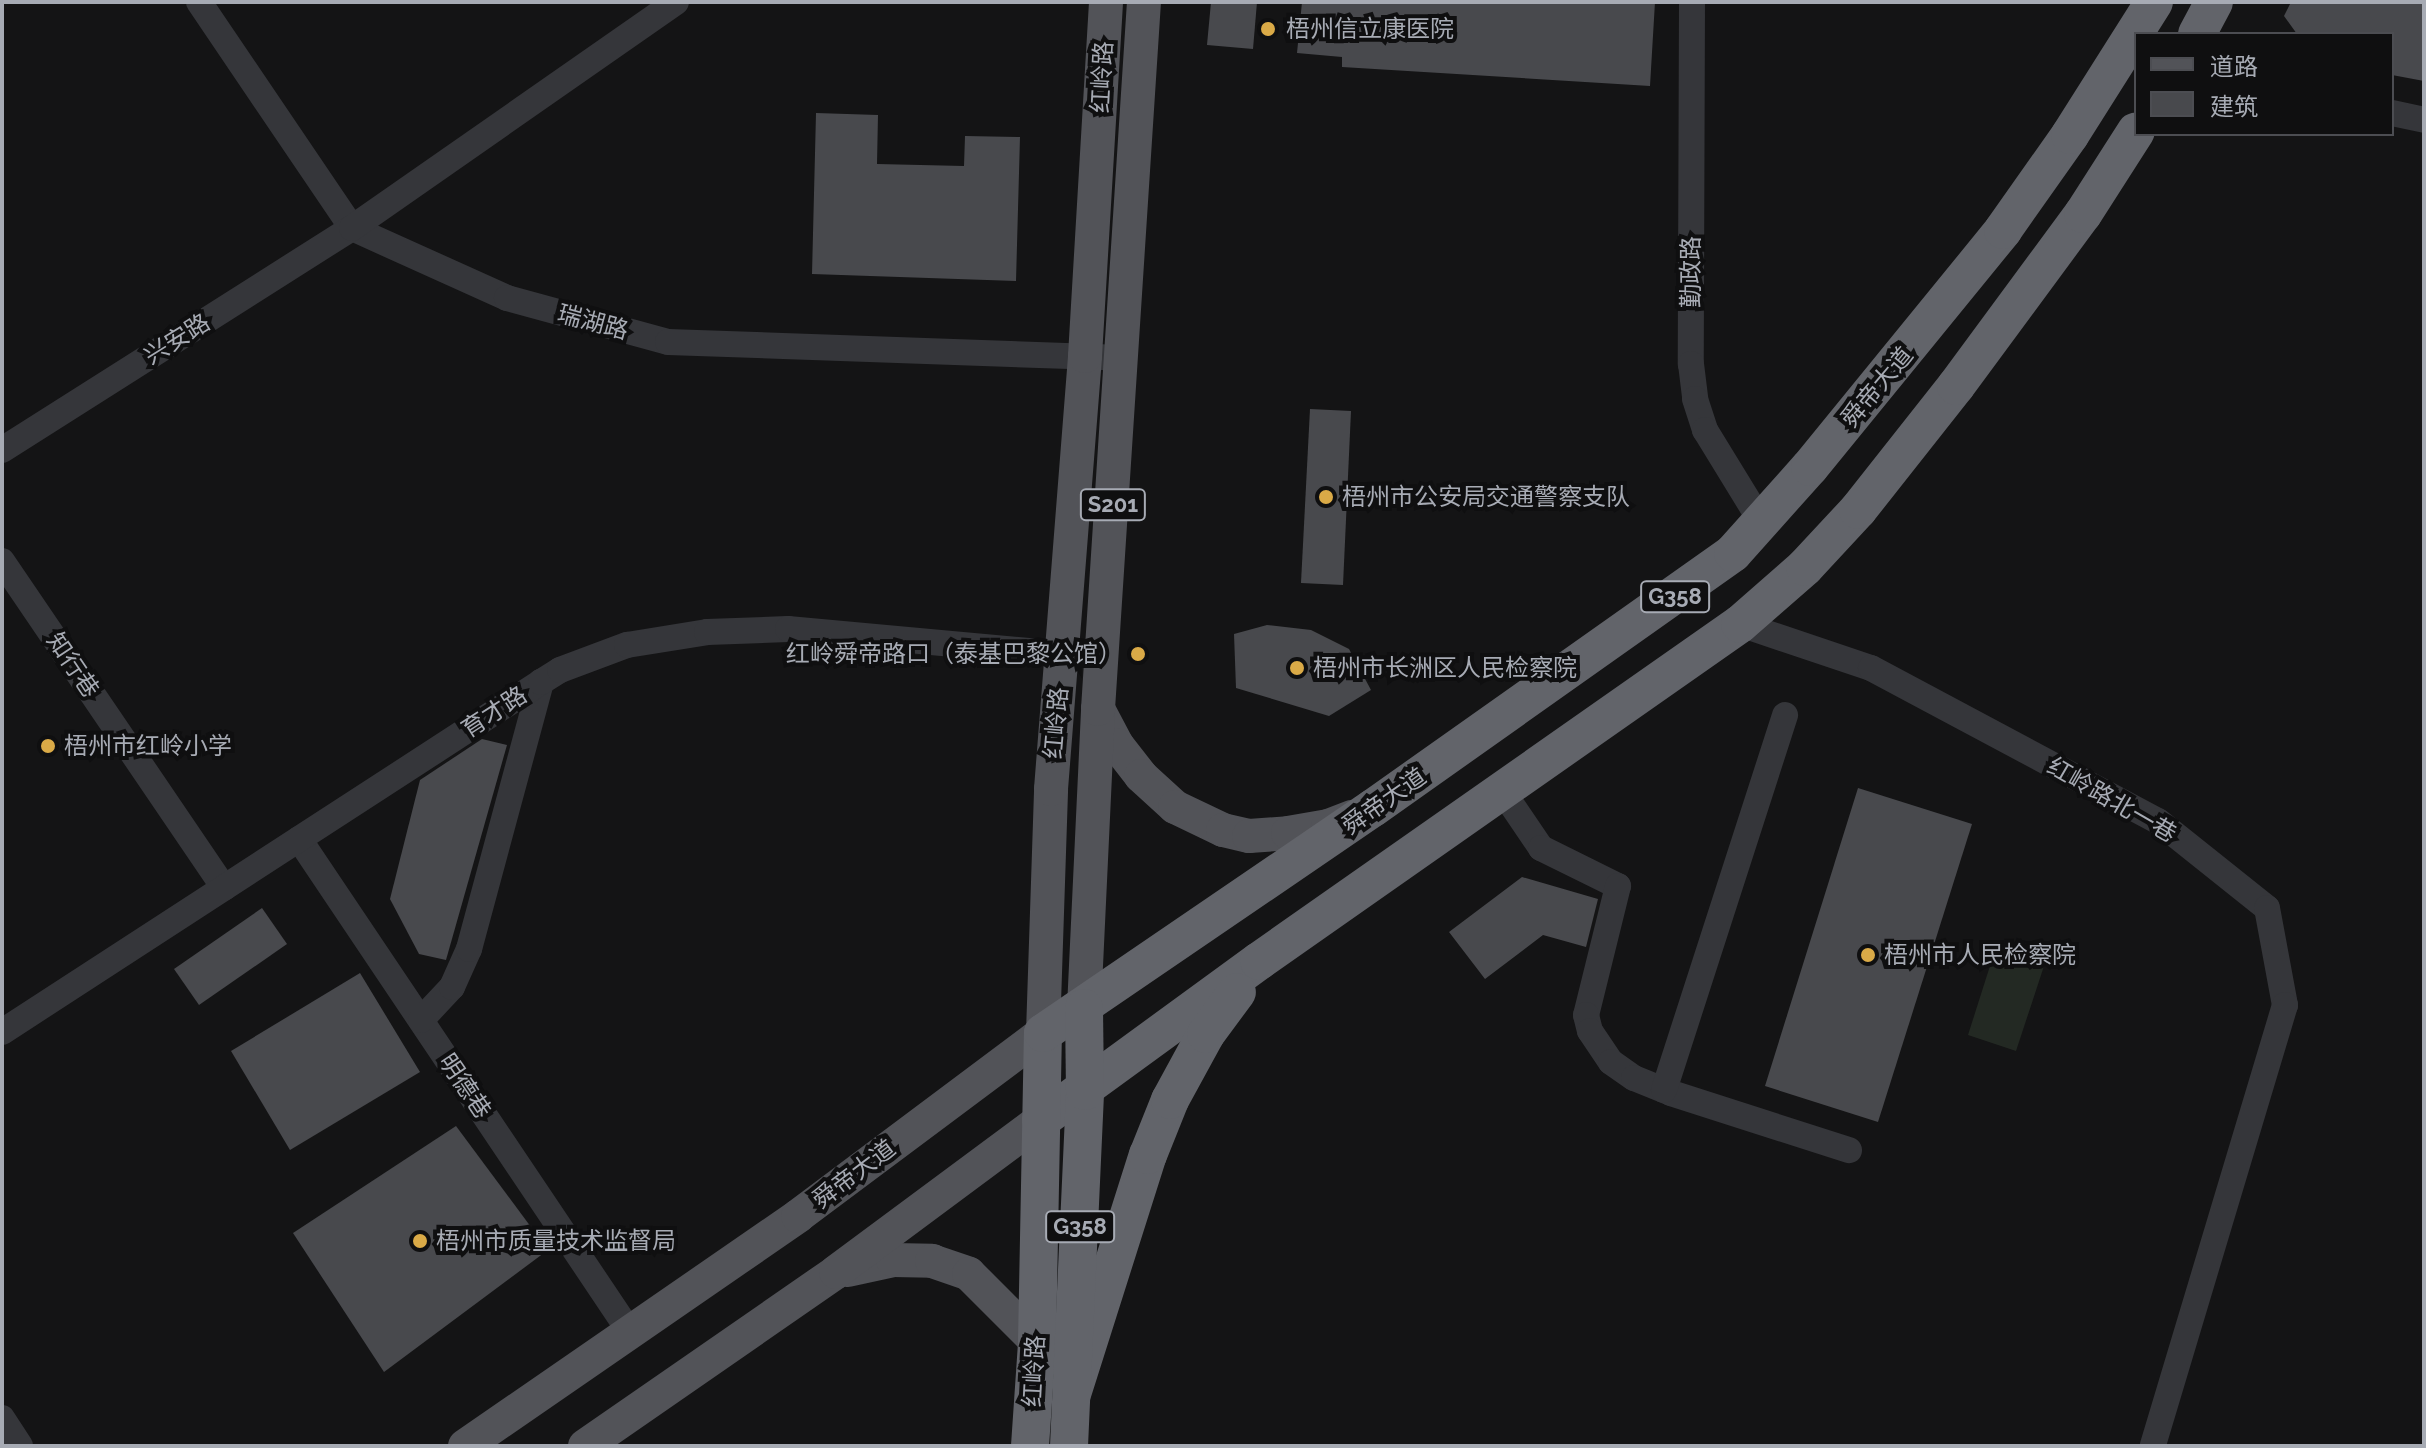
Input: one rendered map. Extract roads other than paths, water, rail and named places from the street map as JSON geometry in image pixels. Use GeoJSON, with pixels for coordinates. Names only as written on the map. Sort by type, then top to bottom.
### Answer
{"type":"FeatureCollection","features":[{"type":"Feature","properties":{"kind":"highway","name":"舜帝大道"},"geometry":{"type":"LineString","coordinates":[[2135,32],[2154,2]]}},
{"type":"Feature","properties":{"kind":"highway"},"geometry":{"type":"LineString","coordinates":[[2198,32],[2214,2]]}},
{"type":"Feature","properties":{"kind":"highway","name":"舜帝大道"},"geometry":{"type":"LineString","coordinates":[[1043,1033],[1084,1008],[1703,577],[1762,523],[2003,230],[2070,135],[2134,34]]}},
{"type":"Feature","properties":{"kind":"highway","name":"G358"},"geometry":{"type":"LineString","coordinates":[[1041,1120],[1085,1091],[1259,961],[1740,624],[1805,567],[1858,510],[1956,386],[2074,226],[2134,134]]}},
{"type":"Feature","properties":{"kind":"highway"},"geometry":{"type":"LineString","coordinates":[[1072,1394],[1148,1155],[1170,1100],[1206,1034],[1259,961]]}},
{"type":"Feature","properties":{"kind":"highway","name":"红岭路"},"geometry":{"type":"LineString","coordinates":[[1069,1446],[1085,1091],[1084,1008]]}},
{"type":"Feature","properties":{"kind":"highway","name":"红岭路"},"geometry":{"type":"LineString","coordinates":[[1030,1446],[1037,1342],[1043,1033]]}},
{"type":"Feature","properties":{"kind":"main road","name":"红岭路"},"geometry":{"type":"LineString","coordinates":[[1043,1033],[1049,821],[1085,356],[1106,2]]}},
{"type":"Feature","properties":{"kind":"main road","name":"红岭路"},"geometry":{"type":"LineString","coordinates":[[1084,1008],[1098,709],[1144,2]]}},
{"type":"Feature","properties":{"kind":"main road"},"geometry":{"type":"LineString","coordinates":[[1098,709],[1117,745],[1141,776],[1175,807],[1223,830],[1249,836],[1288,833],[1328,826],[1373,808]]}},
{"type":"Feature","properties":{"kind":"main road","name":"舜帝大道"},"geometry":{"type":"LineString","coordinates":[[465,1446],[798,1216],[1043,1033]]}},
{"type":"Feature","properties":{"kind":"main road"},"geometry":{"type":"LineString","coordinates":[[585,1446],[836,1272],[1041,1120]]}},
{"type":"Feature","properties":{"kind":"main road"},"geometry":{"type":"LineString","coordinates":[[836,1272],[893,1260],[932,1261],[969,1274],[1037,1342]]}},
{"type":"Feature","properties":{"kind":"street"},"geometry":{"type":"LineString","coordinates":[[199,2],[352,228]]}},
{"type":"Feature","properties":{"kind":"street","name":"兴安路"},"geometry":{"type":"LineString","coordinates":[[2,450],[352,228],[676,2]]}},
{"type":"Feature","properties":{"kind":"street","name":"勤政路"},"geometry":{"type":"LineString","coordinates":[[1692,2],[1691,364],[1695,399],[1705,430],[1762,523]]}},
{"type":"Feature","properties":{"kind":"street"},"geometry":{"type":"LineString","coordinates":[[2394,113],[2424,120]]}},
{"type":"Feature","properties":{"kind":"street","name":"瑞湖路"},"geometry":{"type":"LineString","coordinates":[[352,228],[507,298],[668,342],[1123,358]]}},
{"type":"Feature","properties":{"kind":"street","name":"知行巷"},"geometry":{"type":"LineString","coordinates":[[2,561],[224,888]]}},
{"type":"Feature","properties":{"kind":"street","name":"红岭路北一巷"},"geometry":{"type":"LineString","coordinates":[[1740,624],[1871,668],[2158,821],[2267,908],[2285,1005],[2153,1446]]}},
{"type":"Feature","properties":{"kind":"street","name":"育才路"},"geometry":{"type":"LineString","coordinates":[[2,1032],[560,670],[627,645],[707,632],[788,629],[1062,654]]}},
{"type":"Feature","properties":{"kind":"street"},"geometry":{"type":"LineString","coordinates":[[421,1020],[452,987],[469,949],[541,682]]}},
{"type":"Feature","properties":{"kind":"street"},"geometry":{"type":"LineString","coordinates":[[1664,1090],[1785,715]]}},
{"type":"Feature","properties":{"kind":"street"},"geometry":{"type":"LineString","coordinates":[[1503,792],[1541,848],[1618,886],[1586,1015],[1590,1031],[1611,1062],[1634,1078],[1664,1090],[1849,1150]]}},
{"type":"Feature","properties":{"kind":"street","name":"明德巷"},"geometry":{"type":"LineString","coordinates":[[299,839],[630,1332]]}},
{"type":"Feature","properties":{"kind":"street"},"geometry":{"type":"LineString","coordinates":[[2,1418],[20,1446]]}},
{"type":"Feature","properties":{"kind":"place","name":"梧州信立康医院"},"geometry":{"type":"Point","coordinates":[1268,29]}},
{"type":"Feature","properties":{"kind":"place","name":"梧州市公安局交通警察支队"},"geometry":{"type":"Point","coordinates":[1326,497]}},
{"type":"Feature","properties":{"kind":"place","name":"红岭舜帝路口（泰基巴黎公馆）"},"geometry":{"type":"Point","coordinates":[1138,654]}},
{"type":"Feature","properties":{"kind":"place","name":"梧州市长洲区人民检察院"},"geometry":{"type":"Point","coordinates":[1297,668]}},
{"type":"Feature","properties":{"kind":"place","name":"梧州市红岭小学"},"geometry":{"type":"Point","coordinates":[48,746]}},
{"type":"Feature","properties":{"kind":"place","name":"梧州市人民检察院"},"geometry":{"type":"Point","coordinates":[1868,955]}},
{"type":"Feature","properties":{"kind":"place","name":"梧州市质量技术监督局"},"geometry":{"type":"Point","coordinates":[420,1241]}}]}
